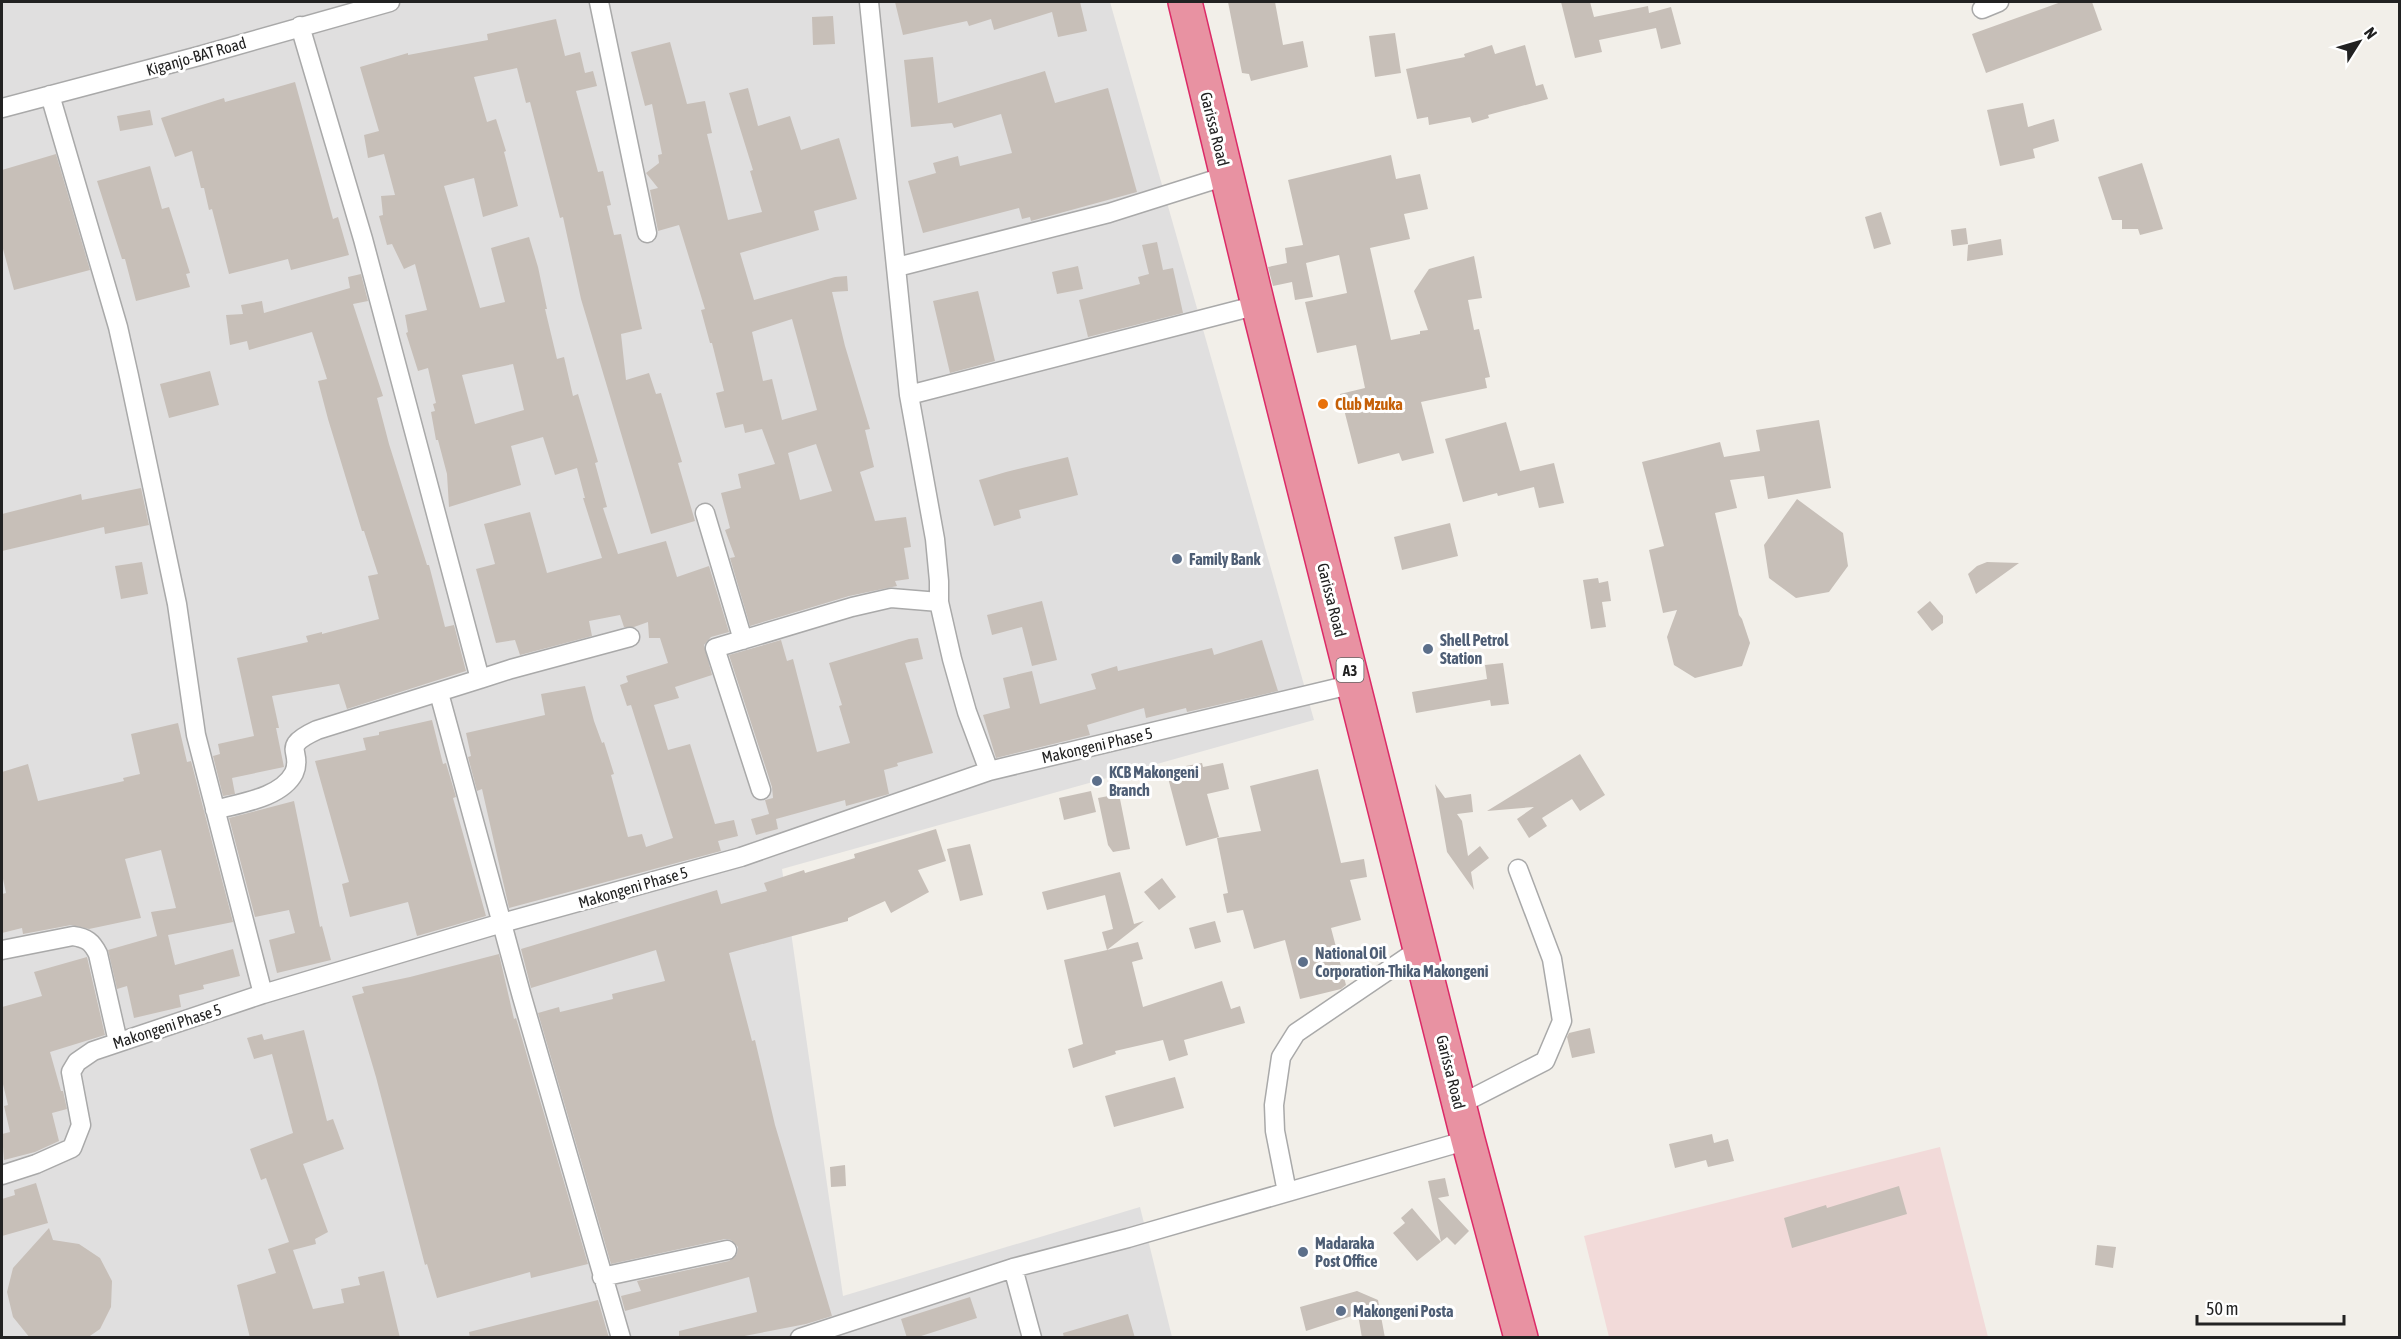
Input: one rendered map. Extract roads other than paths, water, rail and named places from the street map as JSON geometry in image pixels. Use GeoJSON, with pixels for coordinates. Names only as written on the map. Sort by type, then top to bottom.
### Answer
{"type":"FeatureCollection","features":[{"type":"Feature","properties":{"kind":"highway","name":"Garissa Road"},"geometry":{"type":"LineString","coordinates":[[1185,2],[1258,305],[1459,1105],[1521,1338]]}},
{"type":"Feature","properties":{"kind":"street","name":"Kiganjo-BAT Road"},"geometry":{"type":"LineString","coordinates":[[2,108],[390,2]]}},
{"type":"Feature","properties":{"kind":"street"},"geometry":{"type":"LineString","coordinates":[[599,2],[647,233]]}},
{"type":"Feature","properties":{"kind":"street"},"geometry":{"type":"LineString","coordinates":[[869,2],[909,395],[935,539],[939,602],[967,712],[989,771]]}},
{"type":"Feature","properties":{"kind":"street"},"geometry":{"type":"LineString","coordinates":[[1982,9],[1999,2]]}},
{"type":"Feature","properties":{"kind":"street"},"geometry":{"type":"LineString","coordinates":[[300,26],[363,239],[480,680]]}},
{"type":"Feature","properties":{"kind":"street"},"geometry":{"type":"LineString","coordinates":[[50,95],[118,327],[177,604],[196,735],[263,994]]}},
{"type":"Feature","properties":{"kind":"street"},"geometry":{"type":"LineString","coordinates":[[897,267],[1109,213],[1226,176]]}},
{"type":"Feature","properties":{"kind":"street"},"geometry":{"type":"LineString","coordinates":[[909,395],[1258,305]]}},
{"type":"Feature","properties":{"kind":"street"},"geometry":{"type":"LineString","coordinates":[[705,513],[743,640]]}},
{"type":"Feature","properties":{"kind":"street"},"geometry":{"type":"LineString","coordinates":[[761,790],[715,648],[891,598],[939,602]]}},
{"type":"Feature","properties":{"kind":"street"},"geometry":{"type":"LineString","coordinates":[[215,810],[268,795],[285,782],[293,775],[296,765],[293,752],[297,741],[317,730],[511,669],[630,637]]}},
{"type":"Feature","properties":{"kind":"street","name":"Makongeni Phase 5"},"geometry":{"type":"LineString","coordinates":[[2,1175],[36,1164],[72,1148],[81,1125],[71,1072],[77,1062],[93,1050],[263,994],[502,923],[741,857],[989,771],[1354,684]]}},
{"type":"Feature","properties":{"kind":"street"},"geometry":{"type":"LineString","coordinates":[[439,693],[502,923],[621,1338]]}},
{"type":"Feature","properties":{"kind":"street"},"geometry":{"type":"LineString","coordinates":[[1459,1105],[1545,1061],[1562,1021],[1551,959],[1518,869]]}},
{"type":"Feature","properties":{"kind":"street"},"geometry":{"type":"LineString","coordinates":[[2,950],[73,936],[83,937],[92,943],[98,954],[118,1042]]}},
{"type":"Feature","properties":{"kind":"street"},"geometry":{"type":"LineString","coordinates":[[1287,1192],[1275,1131],[1276,1078],[1281,1057],[1296,1033],[1421,948]]}},
{"type":"Feature","properties":{"kind":"street"},"geometry":{"type":"LineString","coordinates":[[800,1338],[1013,1268],[1128,1238],[1468,1140]]}},
{"type":"Feature","properties":{"kind":"street"},"geometry":{"type":"LineString","coordinates":[[602,1277],[727,1250]]}},
{"type":"Feature","properties":{"kind":"street"},"geometry":{"type":"LineString","coordinates":[[1013,1268],[1032,1338]]}},
{"type":"Feature","properties":{"kind":"place","name":"Club Mzuka"},"geometry":{"type":"Point","coordinates":[1323,404]}},
{"type":"Feature","properties":{"kind":"place","name":"Family Bank"},"geometry":{"type":"Point","coordinates":[1177,559]}},
{"type":"Feature","properties":{"kind":"place","name":"Shell Petrol Station"},"geometry":{"type":"Point","coordinates":[1428,649]}},
{"type":"Feature","properties":{"kind":"place","name":"KCB Makongeni Branch"},"geometry":{"type":"Point","coordinates":[1097,781]}},
{"type":"Feature","properties":{"kind":"place","name":"National Oil Corporation-Thika Makongeni"},"geometry":{"type":"Point","coordinates":[1303,962]}},
{"type":"Feature","properties":{"kind":"place","name":"Madaraka Post Office"},"geometry":{"type":"Point","coordinates":[1303,1252]}},
{"type":"Feature","properties":{"kind":"place","name":"Makongeni Posta"},"geometry":{"type":"Point","coordinates":[1341,1311]}}]}
